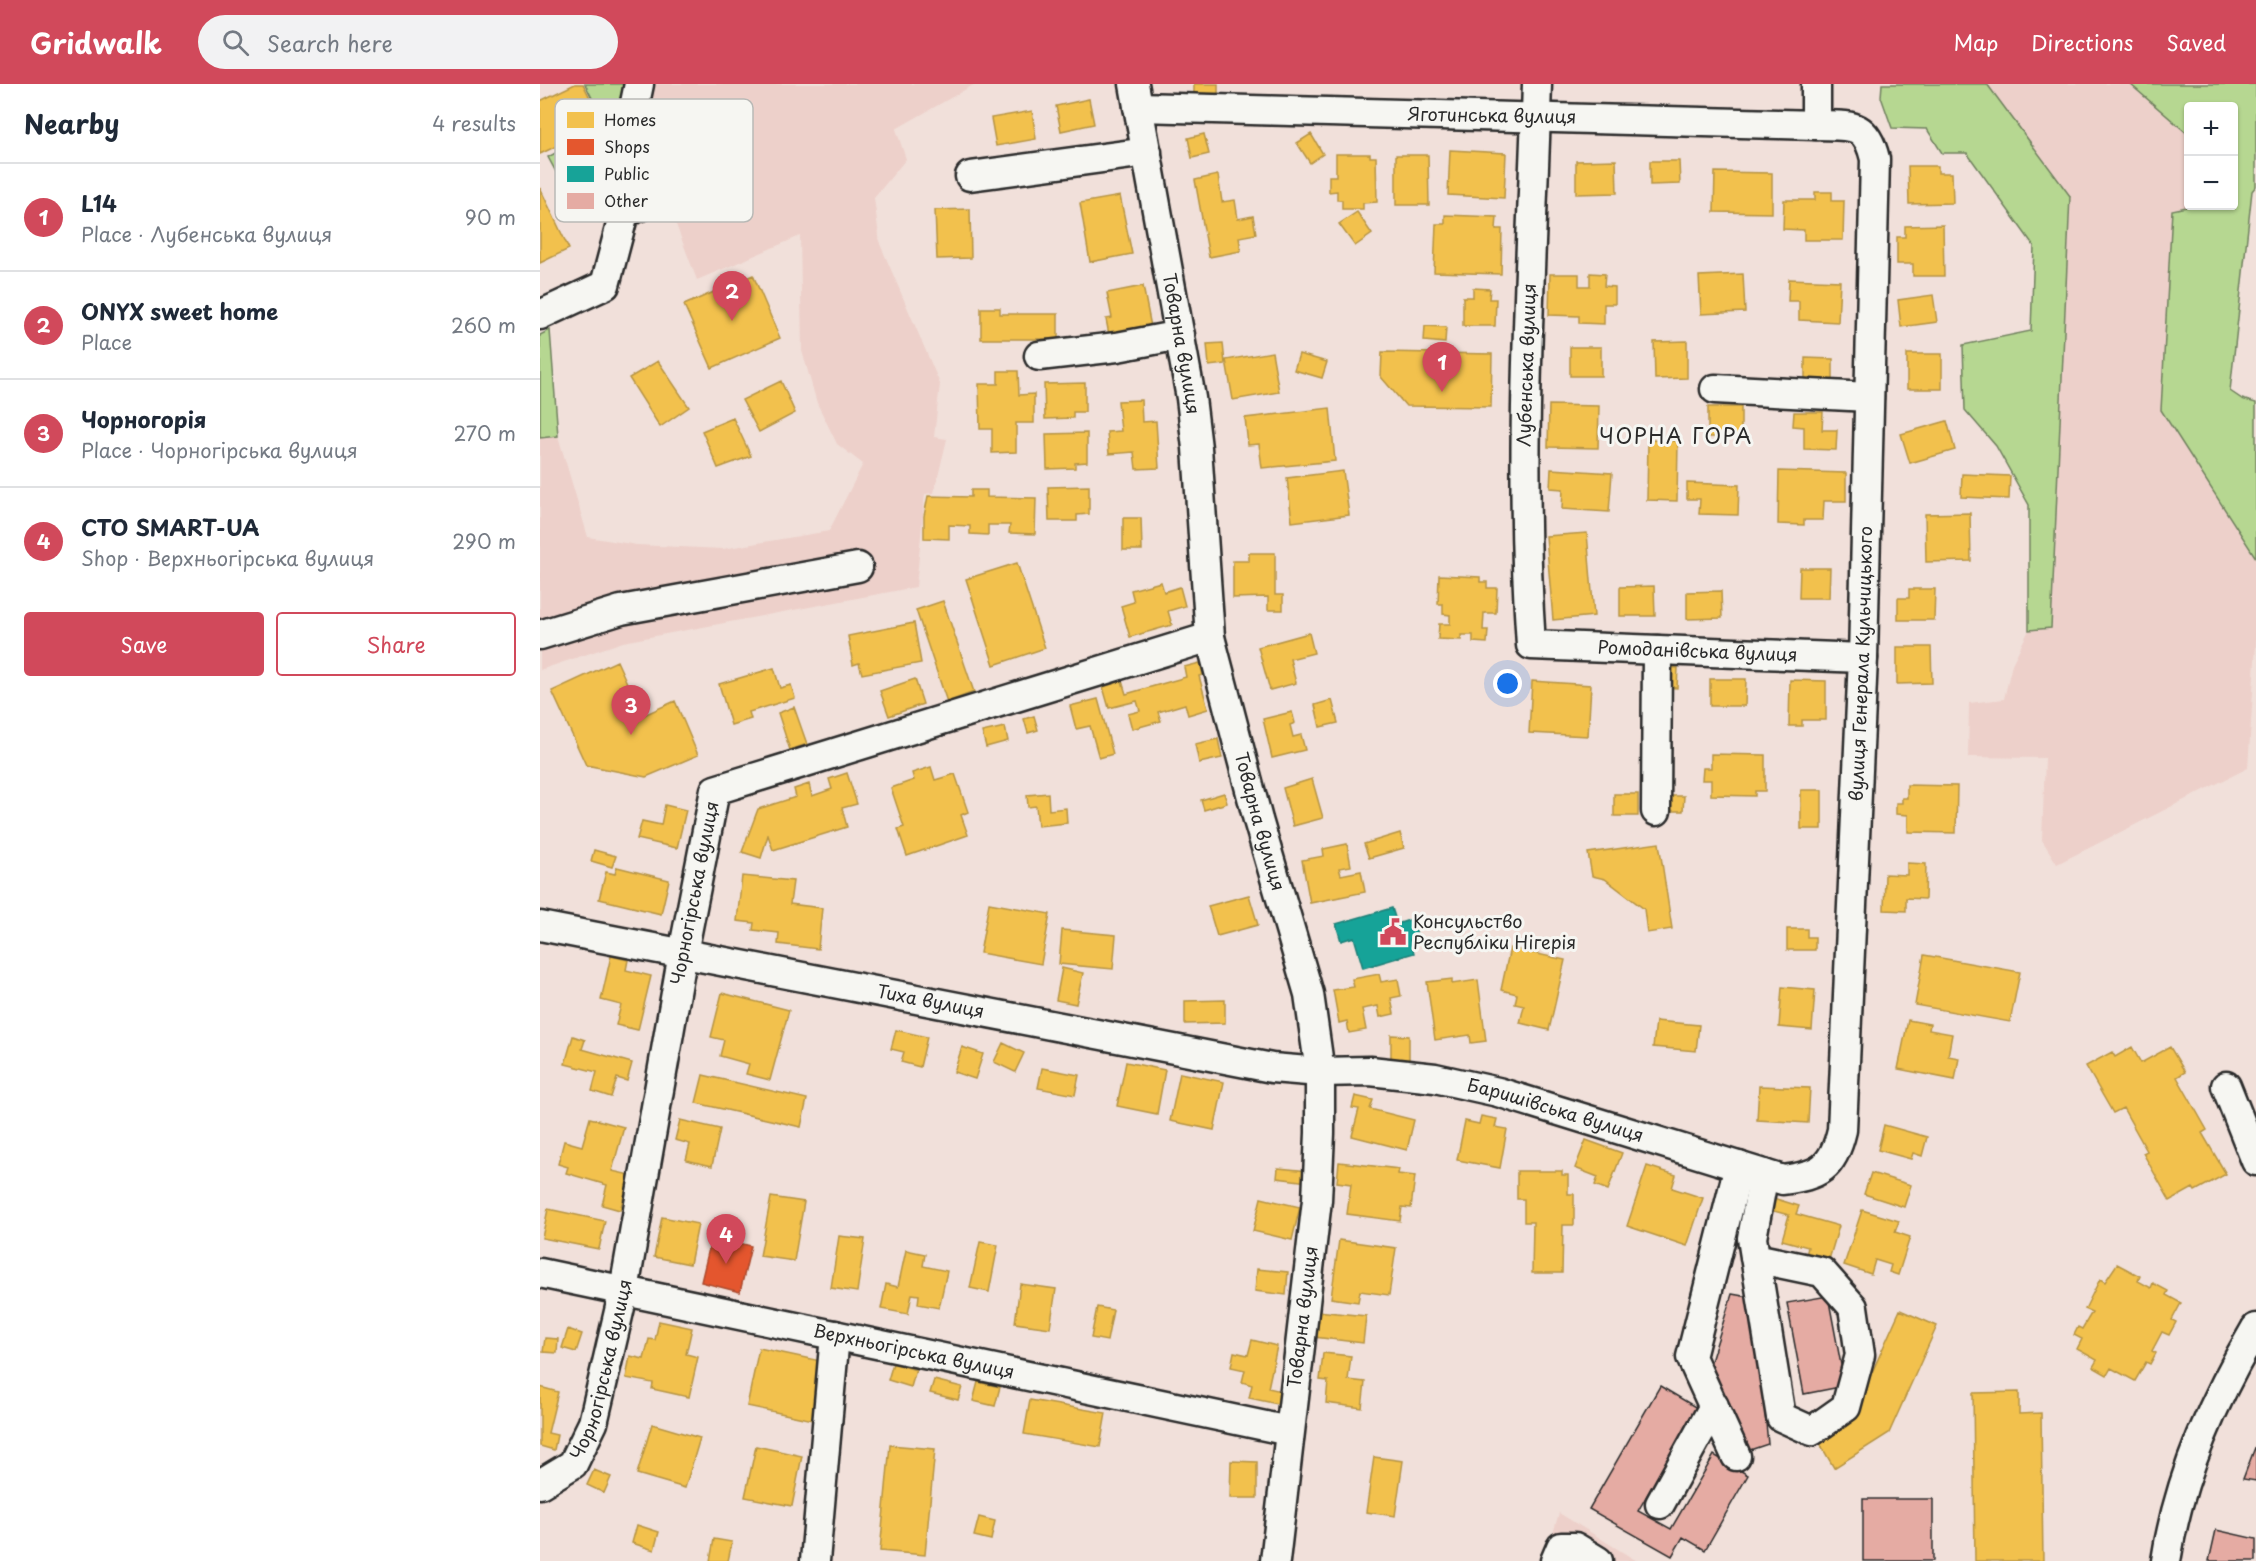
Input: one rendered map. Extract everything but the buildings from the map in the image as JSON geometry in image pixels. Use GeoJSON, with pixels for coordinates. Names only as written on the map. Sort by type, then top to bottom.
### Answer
{"type":"FeatureCollection","features":[{"type":"Feature","properties":{"kind":"street"},"geometry":{"type":"LineString","coordinates":[[636,99],[639,84]]}},
{"type":"Feature","properties":{"kind":"street","name":"Лубенська вулиця"},"geometry":{"type":"LineString","coordinates":[[1531,645],[1524,478],[1537,84]]}},
{"type":"Feature","properties":{"kind":"street"},"geometry":{"type":"LineString","coordinates":[[1816,84],[1816,125]]}},
{"type":"Feature","properties":{"kind":"street","name":"Яготинська вулиця"},"geometry":{"type":"LineString","coordinates":[[1136,96],[1536,117],[1846,126]]}},
{"type":"Feature","properties":{"kind":"street","name":"Товарна вулиця"},"geometry":{"type":"LineString","coordinates":[[1136,96],[1180,335],[1197,448],[1210,637],[1258,820],[1309,993],[1320,1072],[1317,1200],[1275,1561]]}},
{"type":"Feature","properties":{"kind":"street","name":"вулиця Генерала Кульчицького"},"geometry":{"type":"LineString","coordinates":[[1762,1173],[1809,1177],[1824,1168],[1838,1150],[1842,1130],[1863,658],[1875,159],[1871,143],[1864,132],[1846,126]]}},
{"type":"Feature","properties":{"kind":"street"},"geometry":{"type":"LineString","coordinates":[[970,176],[1147,152]]}},
{"type":"Feature","properties":{"kind":"street"},"geometry":{"type":"LineString","coordinates":[[540,315],[605,285],[622,222]]}},
{"type":"Feature","properties":{"kind":"street"},"geometry":{"type":"LineString","coordinates":[[1039,356],[1116,347],[1180,335]]}},
{"type":"Feature","properties":{"kind":"street"},"geometry":{"type":"LineString","coordinates":[[1715,389],[1869,397]]}},
{"type":"Feature","properties":{"kind":"street"},"geometry":{"type":"LineString","coordinates":[[540,635],[621,610],[858,567]]}},
{"type":"Feature","properties":{"kind":"street","name":"Чорногірська вулиця"},"geometry":{"type":"LineString","coordinates":[[540,1484],[573,1464],[593,1423],[624,1290],[683,953],[715,790],[1210,637]]}},
{"type":"Feature","properties":{"kind":"street","name":"Ромоданівська вулиця"},"geometry":{"type":"LineString","coordinates":[[1531,645],[1863,658]]}},
{"type":"Feature","properties":{"kind":"street"},"geometry":{"type":"LineString","coordinates":[[1656,811],[1657,650]]}},
{"type":"Feature","properties":{"kind":"street","name":"Тиха вулиця"},"geometry":{"type":"LineString","coordinates":[[540,926],[1272,1068],[1320,1072]]}},
{"type":"Feature","properties":{"kind":"street","name":"Баришівська вулиця"},"geometry":{"type":"LineString","coordinates":[[1320,1072],[1371,1071],[1435,1078],[1498,1092],[1762,1173]]}},
{"type":"Feature","properties":{"kind":"street"},"geometry":{"type":"LineString","coordinates":[[2226,1086],[2256,1161]]}},
{"type":"Feature","properties":{"kind":"street"},"geometry":{"type":"LineString","coordinates":[[1755,1258],[1822,1272],[1853,1307],[1860,1354],[1846,1407],[1812,1431],[1781,1417],[1755,1258],[1752,1238],[1762,1173]]}},
{"type":"Feature","properties":{"kind":"street"},"geometry":{"type":"LineString","coordinates":[[1736,1456],[1692,1358],[1762,1173]]}},
{"type":"Feature","properties":{"kind":"street","name":"Верхньогірська вулиця"},"geometry":{"type":"LineString","coordinates":[[540,1273],[1289,1431]]}},
{"type":"Feature","properties":{"kind":"street"},"geometry":{"type":"LineString","coordinates":[[2166,1561],[2170,1536],[2194,1456],[2237,1360],[2256,1328]]}},
{"type":"Feature","properties":{"kind":"street"},"geometry":{"type":"LineString","coordinates":[[815,1561],[835,1335]]}},
{"type":"Feature","properties":{"kind":"street"},"geometry":{"type":"LineString","coordinates":[[1660,1504],[1714,1406]]}},
{"type":"Feature","properties":{"kind":"street"},"geometry":{"type":"LineString","coordinates":[[1556,1561],[1561,1547],[1575,1547],[1598,1561]]}},
{"type":"Feature","properties":{"kind":"shaded area"},"geometry":{"type":"Polygon","coordinates":[[[648,84],[975,84],[896,129],[906,159],[874,198],[880,244],[940,384],[934,437],[947,439],[934,493],[925,494],[916,587],[623,642],[540,670],[540,438],[558,436],[588,537],[637,545],[723,549],[829,531],[863,464],[837,444],[817,403],[802,351],[800,236],[697,280],[675,222],[753,222],[753,99],[645,99],[648,84]]]}},
{"type":"Feature","properties":{"kind":"shaded area"},"geometry":{"type":"Polygon","coordinates":[[[1987,84],[2130,84],[2184,131],[2184,208],[2172,211],[2161,410],[2256,558],[2256,645],[2248,768],[2057,864],[2042,840],[2045,758],[1968,757],[1969,703],[2004,699],[2012,664],[2029,630],[2051,628],[2070,197],[1987,84]]]}},
{"type":"Feature","properties":{"kind":"shaded area"},"geometry":{"type":"Polygon","coordinates":[[[1559,1513],[1637,1561],[1545,1561],[1559,1513]]]}},
{"type":"Feature","properties":{"kind":"green space"},"geometry":{"type":"Polygon","coordinates":[[[585,84],[630,84],[633,99],[592,99],[585,84]]]}},
{"type":"Feature","properties":{"kind":"green space"},"geometry":{"type":"Polygon","coordinates":[[[1882,84],[1987,84],[2070,196],[2051,628],[2029,630],[2029,505],[1996,446],[1965,410],[1963,345],[2031,331],[2034,246],[1967,153],[1942,153],[1927,129],[1892,128],[1881,97],[1882,84]]]}},
{"type":"Feature","properties":{"kind":"green space"},"geometry":{"type":"Polygon","coordinates":[[[2130,84],[2256,84],[2256,186],[2252,191],[2230,391],[2242,399],[2256,403],[2256,558],[2161,410],[2172,210],[2184,207],[2184,210],[2238,210],[2238,102],[2184,102],[2184,131],[2130,84]]]}},
{"type":"Feature","properties":{"kind":"green space"},"geometry":{"type":"Polygon","coordinates":[[[555,153],[555,170],[548,157],[555,153]]]}},
{"type":"Feature","properties":{"kind":"green space"},"geometry":{"type":"Polygon","coordinates":[[[550,330],[558,436],[540,438],[540,335],[550,330]]]}},
{"type":"Feature","properties":{"kind":"place","name":"ONYX sweet home"},"geometry":{"type":"Point","coordinates":[732,321]}},
{"type":"Feature","properties":{"kind":"place","name":"L14"},"geometry":{"type":"Point","coordinates":[1442,392]}},
{"type":"Feature","properties":{"kind":"place","name":"Чорногорія"},"geometry":{"type":"Point","coordinates":[631,735]}},
{"type":"Feature","properties":{"kind":"place","name":"Консульство Республіки Нігерія"},"geometry":{"type":"Point","coordinates":[1393,932]}},
{"type":"Feature","properties":{"kind":"place","name":"СТО SMART-UA"},"geometry":{"type":"Point","coordinates":[726,1264]}},
{"type":"Feature","properties":{"kind":"district","name":"ЧОРНА ГОРА"},"geometry":{"type":"Point","coordinates":[1676,437]}}]}
